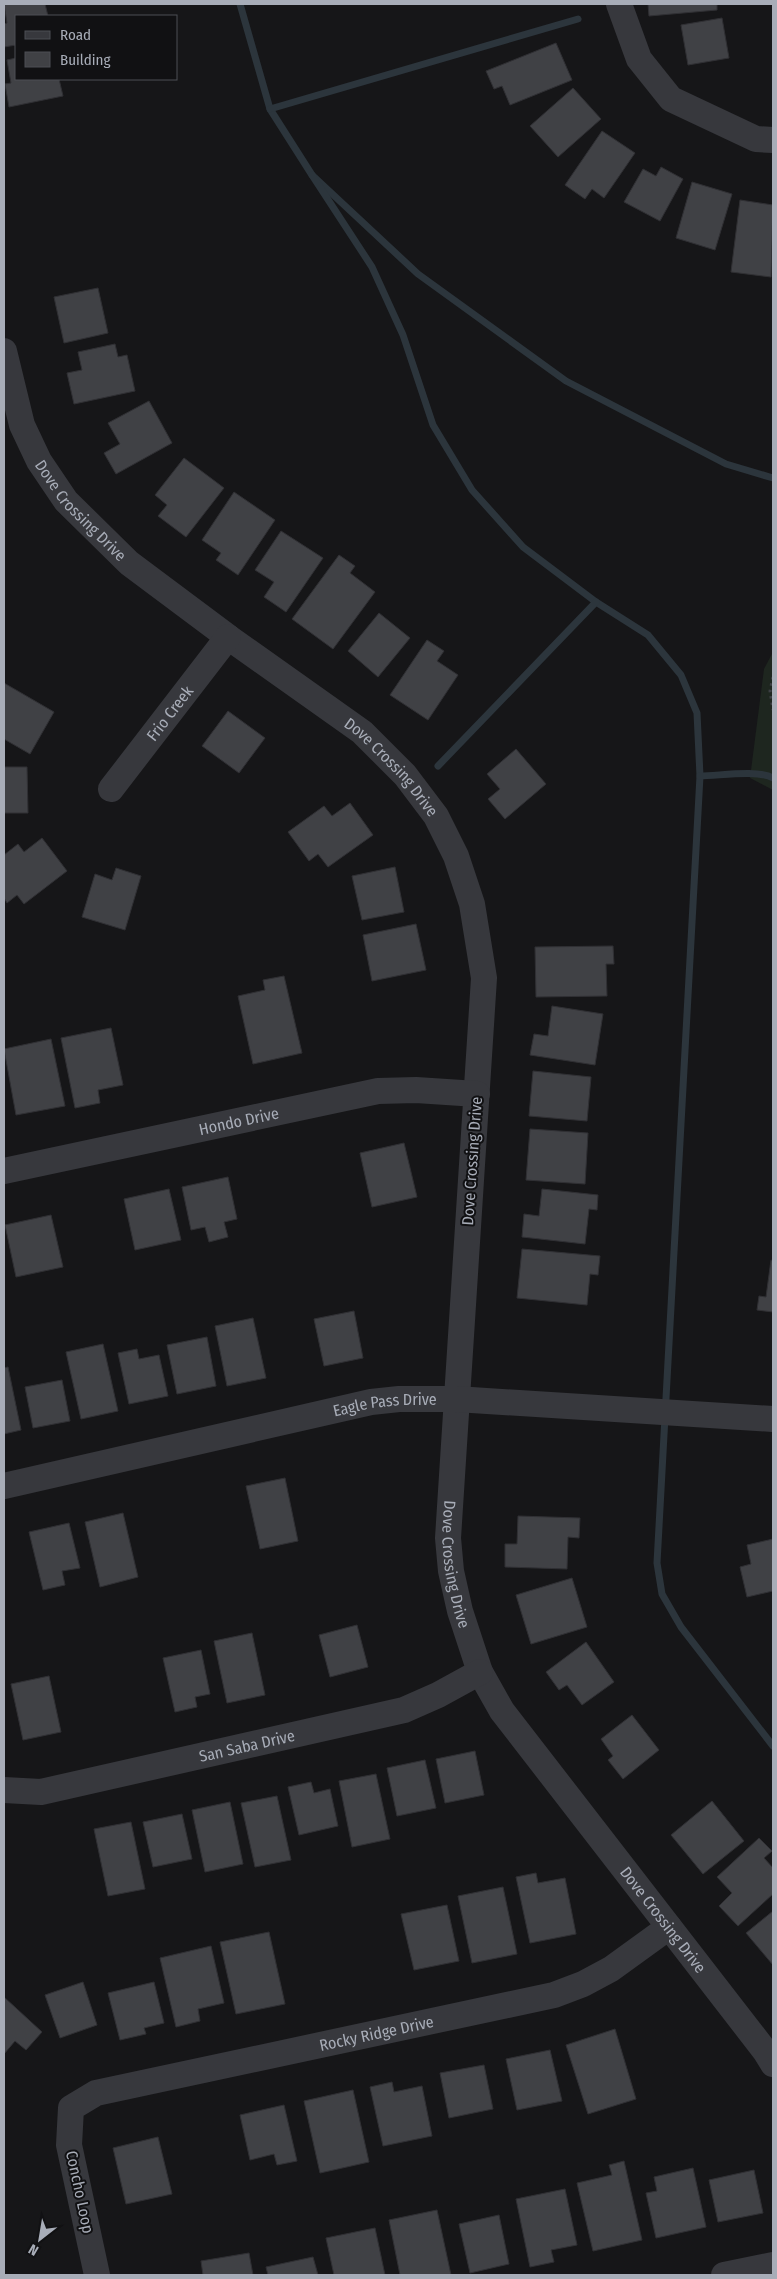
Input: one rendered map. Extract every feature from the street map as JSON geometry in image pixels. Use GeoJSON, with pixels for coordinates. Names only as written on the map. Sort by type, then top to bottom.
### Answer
{"type":"FeatureCollection","features":[{"type":"Feature","properties":{"kind":"street"},"geometry":{"type":"LineString","coordinates":[[619,4],[639,59],[671,98],[756,139],[773,140]]}},
{"type":"Feature","properties":{"kind":"street","name":"Dove Crossing Drive"},"geometry":{"type":"LineString","coordinates":[[4,351],[13,426],[66,501],[129,563],[228,637],[362,732],[405,775],[436,816],[456,856],[472,904],[484,978],[448,1538],[451,1571],[460,1611],[480,1672],[502,1711],[773,2064]]}},
{"type":"Feature","properties":{"kind":"street","name":"Frio Creek"},"geometry":{"type":"LineString","coordinates":[[111,789],[228,637]]}},
{"type":"Feature","properties":{"kind":"street","name":"Hondo Drive"},"geometry":{"type":"LineString","coordinates":[[4,1171],[378,1091],[416,1090],[477,1094]]}},
{"type":"Feature","properties":{"kind":"street","name":"Eagle Pass Drive"},"geometry":{"type":"LineString","coordinates":[[4,1486],[371,1402],[398,1399],[456,1398],[773,1419]]}},
{"type":"Feature","properties":{"kind":"street","name":"San Saba Drive"},"geometry":{"type":"LineString","coordinates":[[4,1790],[41,1792],[404,1710],[438,1695],[480,1672]]}},
{"type":"Feature","properties":{"kind":"street","name":"Rocky Ridge Drive"},"geometry":{"type":"LineString","coordinates":[[71,2108],[96,2093],[554,1995],[583,1984],[611,1970],[669,1927]]}},
{"type":"Feature","properties":{"kind":"street","name":"Concho Loop"},"geometry":{"type":"LineString","coordinates":[[71,2108],[69,2145],[98,2275]]}},
{"type":"Feature","properties":{"kind":"street"},"geometry":{"type":"LineString","coordinates":[[724,2275],[773,2265]]}},
{"type":"Feature","properties":{"kind":"path"},"geometry":{"type":"LineString","coordinates":[[773,677],[770,691],[773,710]]}},
{"type":"Feature","properties":{"kind":"shaded area"},"geometry":{"type":"Polygon","coordinates":[[[773,652],[773,790],[750,778],[764,669],[773,652]]]}},
{"type":"Feature","properties":{"kind":"building"},"geometry":{"type":"Polygon","coordinates":[[[4,4],[45,4],[48,15],[15,15],[15,45],[4,47],[4,24],[7,23],[4,4]]]}},
{"type":"Feature","properties":{"kind":"building"},"geometry":{"type":"Polygon","coordinates":[[[648,4],[717,4],[717,10],[649,16],[648,4]]]}},
{"type":"Feature","properties":{"kind":"building"},"geometry":{"type":"Polygon","coordinates":[[[722,18],[729,58],[688,65],[681,25],[722,18]]]}},
{"type":"Feature","properties":{"kind":"building"},"geometry":{"type":"Polygon","coordinates":[[[556,43],[572,80],[510,105],[502,86],[494,89],[486,71],[556,43]]]}},
{"type":"Feature","properties":{"kind":"building"},"geometry":{"type":"Polygon","coordinates":[[[15,58],[15,80],[59,80],[63,96],[9,107],[5,84],[11,83],[7,60],[15,58]]]}},
{"type":"Feature","properties":{"kind":"building"},"geometry":{"type":"Polygon","coordinates":[[[573,88],[601,119],[558,157],[530,126],[573,88]]]}},
{"type":"Feature","properties":{"kind":"building"},"geometry":{"type":"Polygon","coordinates":[[[602,131],[635,153],[604,198],[592,189],[585,199],[565,185],[602,131]]]}},
{"type":"Feature","properties":{"kind":"building"},"geometry":{"type":"Polygon","coordinates":[[[661,167],[683,179],[660,221],[624,202],[643,169],[656,176],[661,167]]]}},
{"type":"Feature","properties":{"kind":"building"},"geometry":{"type":"Polygon","coordinates":[[[692,182],[732,194],[715,250],[676,238],[692,182]]]}},
{"type":"Feature","properties":{"kind":"building"},"geometry":{"type":"Polygon","coordinates":[[[740,200],[773,205],[771,277],[731,272],[740,200]]]}},
{"type":"Feature","properties":{"kind":"building"},"geometry":{"type":"Polygon","coordinates":[[[98,288],[108,333],[64,343],[54,297],[98,288]]]}},
{"type":"Feature","properties":{"kind":"building"},"geometry":{"type":"Polygon","coordinates":[[[115,344],[118,357],[127,355],[135,391],[74,404],[67,373],[82,370],[78,352],[115,344]]]}},
{"type":"Feature","properties":{"kind":"building"},"geometry":{"type":"Polygon","coordinates":[[[149,401],[172,443],[116,474],[104,453],[120,444],[108,423],[149,401]]]}},
{"type":"Feature","properties":{"kind":"building"},"geometry":{"type":"Polygon","coordinates":[[[184,458],[224,488],[186,537],[158,516],[167,505],[155,495],[184,458]]]}},
{"type":"Feature","properties":{"kind":"building"},"geometry":{"type":"Polygon","coordinates":[[[234,492],[275,520],[238,575],[216,560],[221,553],[202,540],[234,492]]]}},
{"type":"Feature","properties":{"kind":"building"},"geometry":{"type":"Polygon","coordinates":[[[281,531],[323,558],[286,612],[264,597],[274,582],[255,570],[281,531]]]}},
{"type":"Feature","properties":{"kind":"building"},"geometry":{"type":"Polygon","coordinates":[[[339,555],[355,566],[350,573],[375,592],[333,649],[292,619],[339,555]]]}},
{"type":"Feature","properties":{"kind":"building"},"geometry":{"type":"Polygon","coordinates":[[[379,613],[410,638],[378,677],[348,651],[379,613]]]}},
{"type":"Feature","properties":{"kind":"building"},"geometry":{"type":"Polygon","coordinates":[[[427,640],[444,651],[437,661],[458,675],[428,720],[390,695],[427,640]]]}},
{"type":"Feature","properties":{"kind":"building"},"geometry":{"type":"Polygon","coordinates":[[[4,683],[54,712],[30,754],[4,739],[4,683]]]}},
{"type":"Feature","properties":{"kind":"building"},"geometry":{"type":"Polygon","coordinates":[[[228,711],[265,738],[239,773],[202,746],[228,711]]]}},
{"type":"Feature","properties":{"kind":"building"},"geometry":{"type":"Polygon","coordinates":[[[516,749],[546,784],[505,819],[488,799],[500,789],[487,774],[516,749]]]}},
{"type":"Feature","properties":{"kind":"building"},"geometry":{"type":"Polygon","coordinates":[[[4,767],[27,767],[28,813],[4,813],[4,767]]]}},
{"type":"Feature","properties":{"kind":"building"},"geometry":{"type":"Polygon","coordinates":[[[350,803],[373,835],[328,867],[318,854],[309,861],[288,832],[324,806],[332,816],[350,803]]]}},
{"type":"Feature","properties":{"kind":"building"},"geometry":{"type":"Polygon","coordinates":[[[42,838],[67,871],[24,904],[17,895],[7,903],[4,898],[4,855],[18,844],[24,852],[42,838]]]}},
{"type":"Feature","properties":{"kind":"building"},"geometry":{"type":"Polygon","coordinates":[[[395,867],[404,912],[362,920],[352,876],[395,867]]]}},
{"type":"Feature","properties":{"kind":"building"},"geometry":{"type":"Polygon","coordinates":[[[116,868],[141,876],[125,930],[82,917],[95,874],[112,880],[116,868]]]}},
{"type":"Feature","properties":{"kind":"building"},"geometry":{"type":"Polygon","coordinates":[[[416,924],[426,970],[372,981],[363,935],[416,924]]]}},
{"type":"Feature","properties":{"kind":"building"},"geometry":{"type":"Polygon","coordinates":[[[613,946],[614,964],[606,964],[607,996],[536,997],[535,947],[613,946]]]}},
{"type":"Feature","properties":{"kind":"building"},"geometry":{"type":"Polygon","coordinates":[[[284,976],[302,1053],[253,1064],[238,996],[265,990],[263,980],[284,976]]]}},
{"type":"Feature","properties":{"kind":"building"},"geometry":{"type":"Polygon","coordinates":[[[552,1006],[603,1014],[595,1065],[530,1055],[534,1034],[548,1036],[552,1006]]]}},
{"type":"Feature","properties":{"kind":"building"},"geometry":{"type":"Polygon","coordinates":[[[111,1028],[123,1085],[98,1090],[100,1103],[75,1108],[61,1038],[111,1028]]]}},
{"type":"Feature","properties":{"kind":"building"},"geometry":{"type":"Polygon","coordinates":[[[51,1039],[65,1106],[16,1115],[4,1049],[51,1039]]]}},
{"type":"Feature","properties":{"kind":"building"},"geometry":{"type":"Polygon","coordinates":[[[533,1071],[591,1077],[587,1121],[529,1116],[533,1071]]]}},
{"type":"Feature","properties":{"kind":"building"},"geometry":{"type":"Polygon","coordinates":[[[530,1129],[588,1133],[585,1184],[526,1180],[530,1129]]]}},
{"type":"Feature","properties":{"kind":"building"},"geometry":{"type":"Polygon","coordinates":[[[404,1143],[417,1197],[372,1207],[360,1153],[404,1143]]]}},
{"type":"Feature","properties":{"kind":"building"},"geometry":{"type":"Polygon","coordinates":[[[228,1177],[237,1219],[224,1222],[228,1237],[209,1242],[205,1227],[191,1230],[182,1187],[228,1177]]]}},
{"type":"Feature","properties":{"kind":"building"},"geometry":{"type":"Polygon","coordinates":[[[169,1189],[181,1240],[135,1250],[124,1199],[169,1189]]]}},
{"type":"Feature","properties":{"kind":"building"},"geometry":{"type":"Polygon","coordinates":[[[542,1189],[598,1195],[597,1210],[589,1209],[585,1244],[522,1237],[524,1214],[539,1216],[542,1189]]]}},
{"type":"Feature","properties":{"kind":"building"},"geometry":{"type":"Polygon","coordinates":[[[51,1215],[63,1267],[16,1277],[5,1225],[51,1215]]]}},
{"type":"Feature","properties":{"kind":"building"},"geometry":{"type":"Polygon","coordinates":[[[522,1249],[600,1256],[598,1275],[590,1274],[587,1305],[517,1298],[522,1249]]]}},
{"type":"Feature","properties":{"kind":"building"},"geometry":{"type":"Polygon","coordinates":[[[771,1260],[773,1261],[773,1312],[757,1310],[759,1296],[766,1297],[771,1260]]]}},
{"type":"Feature","properties":{"kind":"building"},"geometry":{"type":"Polygon","coordinates":[[[354,1311],[363,1358],[324,1366],[314,1319],[354,1311]]]}},
{"type":"Feature","properties":{"kind":"building"},"geometry":{"type":"Polygon","coordinates":[[[253,1318],[266,1378],[227,1386],[215,1326],[253,1318]]]}},
{"type":"Feature","properties":{"kind":"building"},"geometry":{"type":"Polygon","coordinates":[[[207,1337],[216,1386],[177,1394],[167,1345],[207,1337]]]}},
{"type":"Feature","properties":{"kind":"building"},"geometry":{"type":"Polygon","coordinates":[[[103,1344],[118,1411],[81,1419],[66,1352],[103,1344]]]}},
{"type":"Feature","properties":{"kind":"building"},"geometry":{"type":"Polygon","coordinates":[[[137,1349],[139,1359],[159,1355],[168,1396],[129,1404],[118,1353],[137,1349]]]}},
{"type":"Feature","properties":{"kind":"building"},"geometry":{"type":"Polygon","coordinates":[[[8,1367],[21,1430],[4,1434],[4,1368],[8,1367]]]}},
{"type":"Feature","properties":{"kind":"building"},"geometry":{"type":"Polygon","coordinates":[[[62,1380],[70,1421],[33,1428],[25,1387],[62,1380]]]}},
{"type":"Feature","properties":{"kind":"building"},"geometry":{"type":"Polygon","coordinates":[[[285,1478],[298,1541],[260,1549],[246,1486],[285,1478]]]}},
{"type":"Feature","properties":{"kind":"building"},"geometry":{"type":"Polygon","coordinates":[[[123,1513],[138,1577],[100,1587],[85,1522],[123,1513]]]}},
{"type":"Feature","properties":{"kind":"building"},"geometry":{"type":"Polygon","coordinates":[[[518,1516],[580,1518],[579,1538],[568,1537],[567,1569],[505,1567],[505,1544],[517,1544],[518,1516]]]}},
{"type":"Feature","properties":{"kind":"building"},"geometry":{"type":"Polygon","coordinates":[[[69,1523],[80,1568],[62,1571],[65,1585],[43,1590],[29,1532],[69,1523]]]}},
{"type":"Feature","properties":{"kind":"building"},"geometry":{"type":"Polygon","coordinates":[[[773,1539],[773,1591],[747,1597],[740,1567],[751,1564],[747,1545],[773,1539]]]}},
{"type":"Feature","properties":{"kind":"building"},"geometry":{"type":"Polygon","coordinates":[[[572,1578],[587,1627],[531,1644],[516,1595],[572,1578]]]}},
{"type":"Feature","properties":{"kind":"building"},"geometry":{"type":"Polygon","coordinates":[[[357,1625],[368,1667],[330,1677],[319,1635],[357,1625]]]}},
{"type":"Feature","properties":{"kind":"building"},"geometry":{"type":"Polygon","coordinates":[[[252,1633],[265,1695],[227,1703],[214,1641],[252,1633]]]}},
{"type":"Feature","properties":{"kind":"building"},"geometry":{"type":"Polygon","coordinates":[[[586,1642],[614,1682],[582,1705],[567,1685],[559,1690],[546,1672],[586,1642]]]}},
{"type":"Feature","properties":{"kind":"building"},"geometry":{"type":"Polygon","coordinates":[[[201,1650],[210,1694],[195,1697],[197,1707],[175,1712],[163,1658],[201,1650]]]}},
{"type":"Feature","properties":{"kind":"building"},"geometry":{"type":"Polygon","coordinates":[[[49,1676],[61,1732],[23,1740],[11,1684],[49,1676]]]}},
{"type":"Feature","properties":{"kind":"building"},"geometry":{"type":"Polygon","coordinates":[[[632,1715],[659,1750],[623,1779],[608,1760],[613,1756],[601,1739],[632,1715]]]}},
{"type":"Feature","properties":{"kind":"building"},"geometry":{"type":"Polygon","coordinates":[[[475,1751],[484,1795],[445,1803],[436,1759],[475,1751]]]}},
{"type":"Feature","properties":{"kind":"building"},"geometry":{"type":"Polygon","coordinates":[[[425,1760],[436,1808],[397,1816],[387,1768],[425,1760]]]}},
{"type":"Feature","properties":{"kind":"building"},"geometry":{"type":"Polygon","coordinates":[[[376,1774],[390,1839],[352,1847],[339,1781],[376,1774]]]}},
{"type":"Feature","properties":{"kind":"building"},"geometry":{"type":"Polygon","coordinates":[[[311,1782],[314,1793],[330,1789],[338,1826],[299,1835],[288,1787],[311,1782]]]}},
{"type":"Feature","properties":{"kind":"building"},"geometry":{"type":"Polygon","coordinates":[[[277,1796],[291,1860],[255,1867],[241,1803],[277,1796]]]}},
{"type":"Feature","properties":{"kind":"building"},"geometry":{"type":"Polygon","coordinates":[[[712,1801],[744,1841],[703,1874],[671,1835],[712,1801]]]}},
{"type":"Feature","properties":{"kind":"building"},"geometry":{"type":"Polygon","coordinates":[[[230,1802],[243,1864],[205,1872],[192,1810],[230,1802]]]}},
{"type":"Feature","properties":{"kind":"building"},"geometry":{"type":"Polygon","coordinates":[[[182,1814],[192,1859],[153,1867],[143,1822],[182,1814]]]}},
{"type":"Feature","properties":{"kind":"building"},"geometry":{"type":"Polygon","coordinates":[[[131,1822],[145,1889],[108,1896],[94,1829],[131,1822]]]}},
{"type":"Feature","properties":{"kind":"building"},"geometry":{"type":"Polygon","coordinates":[[[759,1838],[772,1851],[764,1858],[773,1868],[773,1894],[738,1926],[719,1906],[732,1893],[717,1877],[759,1838]]]}},
{"type":"Feature","properties":{"kind":"building"},"geometry":{"type":"Polygon","coordinates":[[[536,1873],[538,1883],[565,1878],[576,1934],[530,1943],[516,1877],[536,1873]]]}},
{"type":"Feature","properties":{"kind":"building"},"geometry":{"type":"Polygon","coordinates":[[[503,1887],[517,1954],[472,1963],[458,1896],[503,1887]]]}},
{"type":"Feature","properties":{"kind":"building"},"geometry":{"type":"Polygon","coordinates":[[[447,1905],[459,1961],[414,1970],[401,1914],[447,1905]]]}},
{"type":"Feature","properties":{"kind":"building"},"geometry":{"type":"Polygon","coordinates":[[[773,1911],[773,1965],[746,1933],[773,1911]]]}},
{"type":"Feature","properties":{"kind":"building"},"geometry":{"type":"Polygon","coordinates":[[[269,1932],[285,2004],[236,2014],[220,1942],[269,1932]]]}},
{"type":"Feature","properties":{"kind":"building"},"geometry":{"type":"Polygon","coordinates":[[[211,1946],[224,2003],[198,2009],[200,2021],[176,2027],[160,1958],[211,1946]]]}},
{"type":"Feature","properties":{"kind":"building"},"geometry":{"type":"Polygon","coordinates":[[[83,1982],[97,2025],[60,2038],[45,1995],[83,1982]]]}},
{"type":"Feature","properties":{"kind":"building"},"geometry":{"type":"Polygon","coordinates":[[[154,1982],[164,2023],[144,2028],[146,2034],[120,2040],[108,1993],[154,1982]]]}},
{"type":"Feature","properties":{"kind":"building"},"geometry":{"type":"Polygon","coordinates":[[[4,1997],[42,2032],[26,2050],[15,2041],[4,2054],[4,1997]]]}},
{"type":"Feature","properties":{"kind":"building"},"geometry":{"type":"Polygon","coordinates":[[[615,2029],[636,2099],[588,2114],[566,2045],[615,2029]]]}},
{"type":"Feature","properties":{"kind":"building"},"geometry":{"type":"Polygon","coordinates":[[[550,2050],[562,2101],[517,2110],[506,2059],[550,2050]]]}},
{"type":"Feature","properties":{"kind":"building"},"geometry":{"type":"Polygon","coordinates":[[[484,2065],[493,2109],[449,2118],[440,2073],[484,2065]]]}},
{"type":"Feature","properties":{"kind":"building"},"geometry":{"type":"Polygon","coordinates":[[[392,2082],[394,2092],[422,2086],[432,2136],[383,2146],[370,2087],[392,2082]]]}},
{"type":"Feature","properties":{"kind":"building"},"geometry":{"type":"Polygon","coordinates":[[[353,2090],[369,2162],[320,2173],[304,2101],[353,2090]]]}},
{"type":"Feature","properties":{"kind":"building"},"geometry":{"type":"Polygon","coordinates":[[[284,2105],[297,2161],[277,2165],[274,2154],[250,2160],[240,2115],[284,2105]]]}},
{"type":"Feature","properties":{"kind":"building"},"geometry":{"type":"Polygon","coordinates":[[[158,2137],[172,2194],[126,2204],[113,2148],[158,2137]]]}},
{"type":"Feature","properties":{"kind":"building"},"geometry":{"type":"Polygon","coordinates":[[[624,2161],[642,2240],[593,2251],[577,2183],[612,2175],[609,2165],[624,2161]]]}},
{"type":"Feature","properties":{"kind":"building"},"geometry":{"type":"Polygon","coordinates":[[[693,2168],[706,2227],[656,2238],[646,2193],[657,2191],[654,2177],[693,2168]]]}},
{"type":"Feature","properties":{"kind":"building"},"geometry":{"type":"Polygon","coordinates":[[[754,2170],[763,2213],[718,2222],[709,2180],[754,2170]]]}},
{"type":"Feature","properties":{"kind":"building"},"geometry":{"type":"Polygon","coordinates":[[[565,2189],[577,2245],[551,2250],[554,2262],[530,2267],[516,2199],[565,2189]]]}},
{"type":"Feature","properties":{"kind":"building"},"geometry":{"type":"Polygon","coordinates":[[[437,2210],[451,2275],[400,2275],[389,2220],[437,2210]]]}},
{"type":"Feature","properties":{"kind":"building"},"geometry":{"type":"Polygon","coordinates":[[[499,2215],[509,2264],[470,2273],[459,2224],[499,2215]]]}},
{"type":"Feature","properties":{"kind":"building"},"geometry":{"type":"Polygon","coordinates":[[[375,2228],[385,2275],[334,2275],[326,2238],[375,2228]]]}},
{"type":"Feature","properties":{"kind":"building"},"geometry":{"type":"Polygon","coordinates":[[[249,2253],[253,2275],[203,2275],[201,2261],[249,2253]]]}},
{"type":"Feature","properties":{"kind":"building"},"geometry":{"type":"Polygon","coordinates":[[[313,2257],[318,2275],[268,2275],[266,2267],[313,2257]]]}},
{"type":"Feature","properties":{"kind":"waterway"},"geometry":{"type":"LineString","coordinates":[[240,4],[270,109],[312,175],[418,274],[566,381],[726,464],[773,478]]}},
{"type":"Feature","properties":{"kind":"waterway"},"geometry":{"type":"LineString","coordinates":[[270,109],[578,19]]}},
{"type":"Feature","properties":{"kind":"waterway"},"geometry":{"type":"LineString","coordinates":[[312,175],[372,267],[403,335],[433,425],[472,490],[523,547],[596,602],[648,635],[681,675],[697,713],[700,776],[657,1563],[662,1594],[681,1627],[773,1746]]}},
{"type":"Feature","properties":{"kind":"waterway"},"geometry":{"type":"LineString","coordinates":[[438,766],[596,602]]}},
{"type":"Feature","properties":{"kind":"waterway"},"geometry":{"type":"LineString","coordinates":[[700,776],[748,773],[766,775],[773,778]]}}]}
